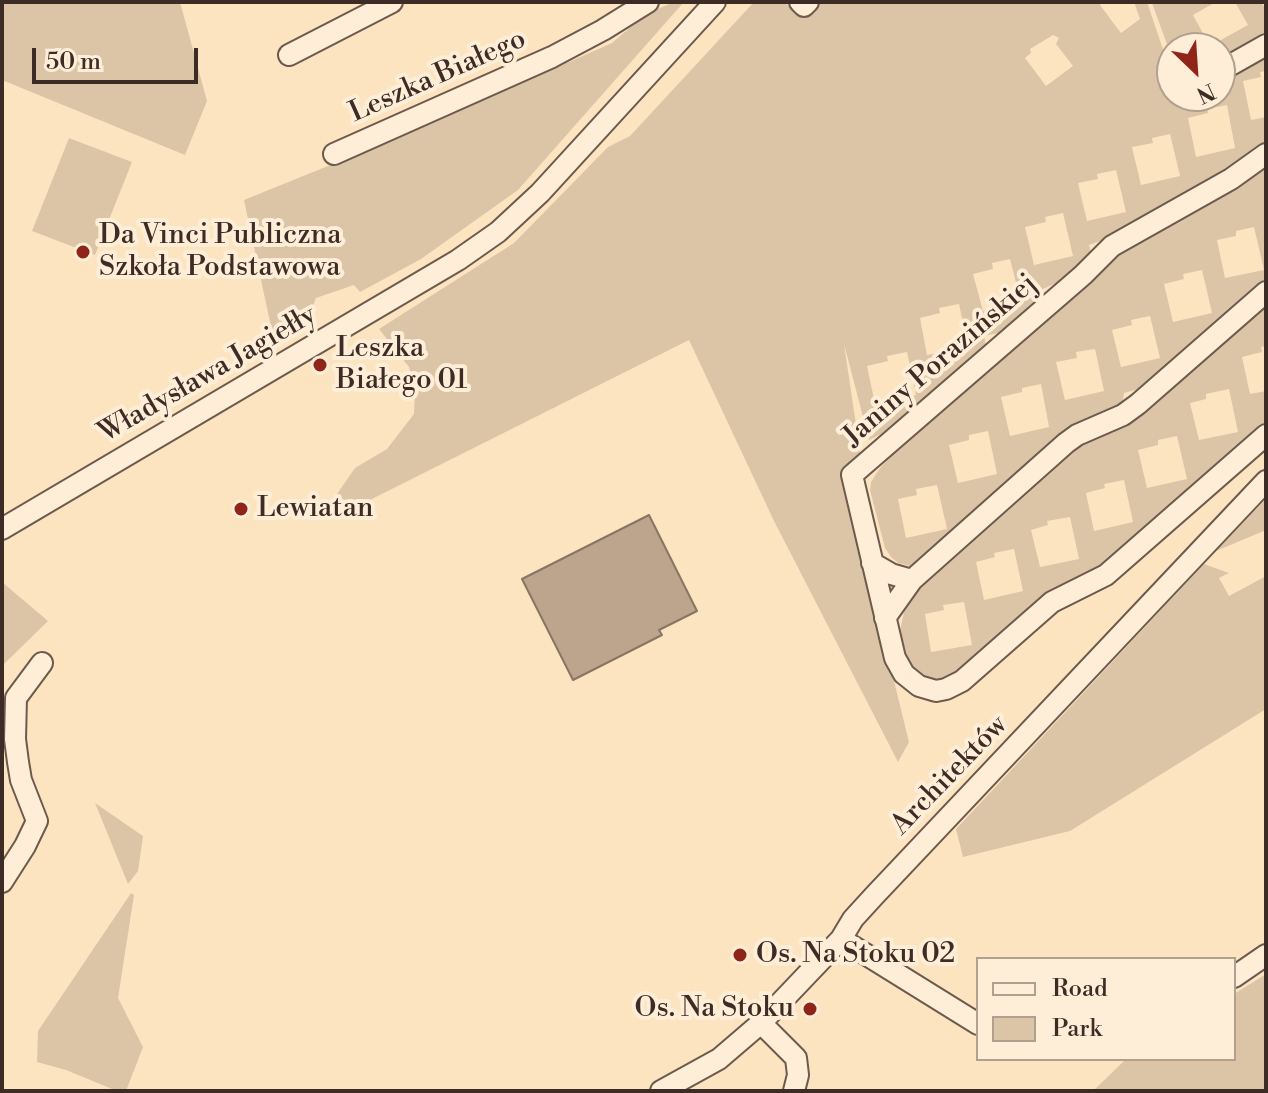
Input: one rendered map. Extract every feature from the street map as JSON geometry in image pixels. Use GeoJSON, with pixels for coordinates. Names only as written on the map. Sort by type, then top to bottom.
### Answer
{"type":"FeatureCollection","features":[{"type":"Feature","properties":{"kind":"street"},"geometry":{"type":"LineString","coordinates":[[289,55],[392,2]]}},
{"type":"Feature","properties":{"kind":"street","name":"Leszka Białego"},"geometry":{"type":"LineString","coordinates":[[334,154],[552,57],[648,2]]}},
{"type":"Feature","properties":{"kind":"street","name":"Władysława Jagiełły"},"geometry":{"type":"LineString","coordinates":[[2,529],[458,260],[498,232],[531,202],[715,2]]}},
{"type":"Feature","properties":{"kind":"street"},"geometry":{"type":"LineString","coordinates":[[800,2],[804,6],[808,2]]}},
{"type":"Feature","properties":{"kind":"street"},"geometry":{"type":"LineString","coordinates":[[1236,62],[1266,45]]}},
{"type":"Feature","properties":{"kind":"street","name":"Janiny Porazińskiej"},"geometry":{"type":"LineString","coordinates":[[1266,154],[1231,179],[1112,246],[1083,275],[852,475],[895,658],[904,674],[919,686],[936,691],[962,681],[1052,602],[1106,575],[1266,435]]}},
{"type":"Feature","properties":{"kind":"street"},"geometry":{"type":"LineString","coordinates":[[885,618],[912,580],[1066,443],[1123,415],[1138,404],[1266,292]]}},
{"type":"Feature","properties":{"kind":"street","name":"Architektów"},"geometry":{"type":"LineString","coordinates":[[661,1091],[719,1059],[761,1023],[841,939],[853,919],[874,896],[1266,481]]}},
{"type":"Feature","properties":{"kind":"street"},"geometry":{"type":"LineString","coordinates":[[872,563],[891,574],[912,580]]}},
{"type":"Feature","properties":{"kind":"street"},"geometry":{"type":"LineString","coordinates":[[2,882],[37,821],[19,771],[15,739],[16,698],[42,663]]}},
{"type":"Feature","properties":{"kind":"street"},"geometry":{"type":"LineString","coordinates":[[841,939],[976,1023]]}},
{"type":"Feature","properties":{"kind":"street"},"geometry":{"type":"LineString","coordinates":[[1236,976],[1266,955]]}},
{"type":"Feature","properties":{"kind":"street"},"geometry":{"type":"LineString","coordinates":[[761,1023],[796,1058],[798,1075],[794,1091]]}},
{"type":"Feature","properties":{"kind":"green space"},"geometry":{"type":"Polygon","coordinates":[[[2,2],[180,2],[207,101],[185,155],[2,80],[2,2]]]}},
{"type":"Feature","properties":{"kind":"green space"},"geometry":{"type":"Polygon","coordinates":[[[674,2],[684,2],[518,190],[421,259],[360,292],[354,285],[316,298],[306,324],[274,341],[244,200],[392,140],[612,43],[646,14],[674,2]]]}},
{"type":"Feature","properties":{"kind":"green space"},"geometry":{"type":"Polygon","coordinates":[[[754,2],[784,2],[802,16],[815,2],[1103,2],[1100,5],[1121,33],[1140,19],[1134,2],[1147,2],[1157,32],[1156,112],[1208,112],[1188,118],[1196,157],[1235,148],[1228,112],[1236,112],[1236,73],[1266,57],[1266,71],[1260,72],[1261,77],[1243,81],[1251,120],[1266,117],[1266,141],[1198,190],[1129,224],[1111,237],[1089,245],[1091,253],[1061,281],[1036,292],[1038,302],[1003,332],[984,336],[986,346],[897,426],[869,440],[844,344],[861,458],[843,474],[909,742],[898,762],[774,521],[689,340],[338,516],[330,504],[355,468],[387,449],[414,414],[415,390],[409,367],[379,329],[514,243],[608,147],[630,136],[754,2]],[[1053,35],[1030,49],[1031,53],[1025,58],[1046,86],[1073,66],[1056,44],[1059,38],[1053,35]],[[1170,134],[1152,138],[1153,143],[1132,147],[1141,185],[1180,176],[1170,134]],[[1116,170],[1097,174],[1098,179],[1078,183],[1087,221],[1126,212],[1116,170]],[[1063,213],[1045,217],[1046,222],[1025,227],[1034,265],[1073,256],[1063,213]],[[1010,259],[992,263],[993,269],[973,274],[983,311],[1021,302],[1010,259]],[[959,304],[939,308],[940,313],[920,318],[927,355],[968,347],[959,304]],[[907,352],[887,356],[888,361],[867,366],[875,404],[916,395],[907,352]]]}},
{"type":"Feature","properties":{"kind":"green space"},"geometry":{"type":"Polygon","coordinates":[[[1216,2],[1193,15],[1202,32],[1163,32],[1152,3],[1216,2]]]}},
{"type":"Feature","properties":{"kind":"green space"},"geometry":{"type":"Polygon","coordinates":[[[1235,2],[1261,2],[1266,9],[1266,39],[1236,54],[1235,32],[1248,25],[1235,2]]]}},
{"type":"Feature","properties":{"kind":"green space"},"geometry":{"type":"Polygon","coordinates":[[[69,138],[132,162],[95,255],[32,231],[69,138]]]}},
{"type":"Feature","properties":{"kind":"green space"},"geometry":{"type":"Polygon","coordinates":[[[1266,163],[1266,283],[1142,388],[1124,393],[1122,408],[1073,428],[910,566],[898,563],[891,557],[885,548],[870,490],[871,482],[880,468],[1132,244],[1203,207],[1266,163]],[[1254,227],[1236,231],[1236,236],[1217,240],[1225,278],[1264,270],[1254,227]],[[1202,270],[1183,274],[1184,279],[1164,284],[1173,322],[1212,313],[1202,270]],[[1150,316],[1131,320],[1132,325],[1112,330],[1121,367],[1160,358],[1150,316]],[[1095,349],[1076,352],[1077,358],[1056,362],[1065,400],[1104,391],[1095,349]],[[1041,384],[1022,388],[1022,392],[1001,397],[1010,436],[1049,427],[1041,384]],[[988,431],[969,435],[969,440],[949,445],[958,483],[997,474],[988,431]],[[937,485],[916,489],[917,495],[898,499],[906,538],[947,529],[937,485]]]}},
{"type":"Feature","properties":{"kind":"green space"},"geometry":{"type":"Polygon","coordinates":[[[1266,306],[1266,346],[1261,347],[1262,352],[1242,357],[1250,394],[1266,391],[1266,426],[1099,572],[950,679],[933,681],[919,674],[909,663],[900,631],[911,597],[1081,446],[1138,418],[1266,306]],[[1229,389],[1206,394],[1206,399],[1190,403],[1199,440],[1238,432],[1229,389]],[[1177,436],[1158,440],[1158,445],[1138,450],[1147,488],[1187,479],[1177,436]],[[1124,480],[1104,484],[1105,488],[1086,493],[1094,531],[1133,522],[1124,480]],[[1070,517],[1047,521],[1048,525],[1031,530],[1040,567],[1079,559],[1070,517]],[[1014,549],[994,553],[995,557],[976,562],[984,600],[1023,591],[1014,549]],[[964,602],[943,605],[944,610],[925,614],[931,652],[972,645],[964,602]]]}},
{"type":"Feature","properties":{"kind":"green space"},"geometry":{"type":"Polygon","coordinates":[[[1266,499],[1266,530],[1216,551],[1266,499]]]}},
{"type":"Feature","properties":{"kind":"green space"},"geometry":{"type":"Polygon","coordinates":[[[1204,564],[1229,573],[1219,578],[1229,596],[1266,576],[1266,709],[1070,831],[963,857],[956,829],[1204,564]]]}},
{"type":"Feature","properties":{"kind":"green space"},"geometry":{"type":"Polygon","coordinates":[[[2,582],[48,621],[2,666],[2,582]]]}},
{"type":"Feature","properties":{"kind":"green space"},"geometry":{"type":"Polygon","coordinates":[[[95,803],[143,836],[138,871],[128,884],[95,803]]]}},
{"type":"Feature","properties":{"kind":"green space"},"geometry":{"type":"Polygon","coordinates":[[[131,893],[134,895],[118,998],[143,1047],[126,1091],[117,1091],[37,1062],[38,1031],[131,893]]]}},
{"type":"Feature","properties":{"kind":"green space"},"geometry":{"type":"Polygon","coordinates":[[[1266,974],[1266,1091],[1093,1091],[1124,1061],[1236,1061],[1236,993],[1266,974]]]}},
{"type":"Feature","properties":{"kind":"shaded area"},"geometry":{"type":"Polygon","coordinates":[[[649,515],[697,611],[659,630],[662,635],[573,680],[522,579],[649,515]]]}},
{"type":"Feature","properties":{"kind":"place","name":"Da Vinci Publiczna Szkoła Podstawowa"},"geometry":{"type":"Point","coordinates":[83,252]}},
{"type":"Feature","properties":{"kind":"place","name":"Leszka Białego 01"},"geometry":{"type":"Point","coordinates":[320,365]}},
{"type":"Feature","properties":{"kind":"place","name":"Lewiatan"},"geometry":{"type":"Point","coordinates":[241,509]}},
{"type":"Feature","properties":{"kind":"place","name":"Os. Na Stoku 02"},"geometry":{"type":"Point","coordinates":[740,955]}},
{"type":"Feature","properties":{"kind":"place","name":"Os. Na Stoku"},"geometry":{"type":"Point","coordinates":[810,1009]}}]}
